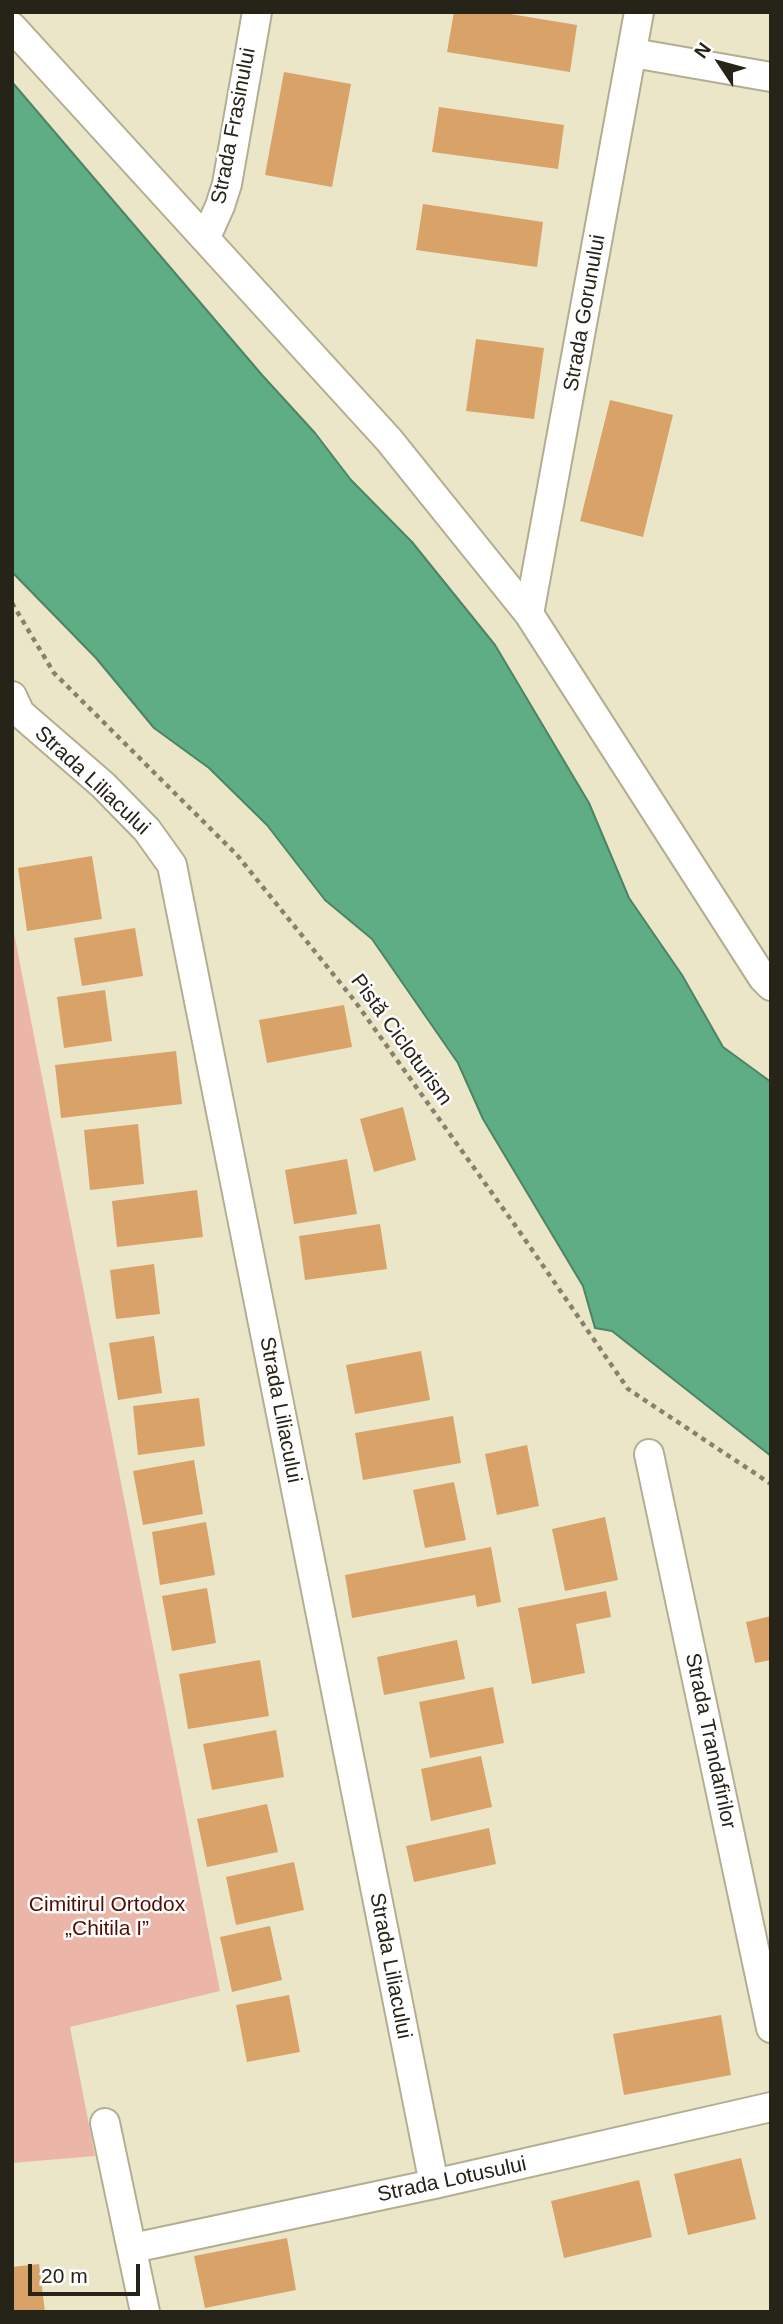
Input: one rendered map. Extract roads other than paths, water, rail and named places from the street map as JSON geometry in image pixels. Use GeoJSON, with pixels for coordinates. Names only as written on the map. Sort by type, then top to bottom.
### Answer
{"type":"FeatureCollection","features":[{"type":"Feature","properties":{"kind":"street","name":"Strada Frasinului"},"geometry":{"type":"LineString","coordinates":[[206,237],[227,184],[257,12]]}},
{"type":"Feature","properties":{"kind":"street","name":"Strada Gorunului"},"geometry":{"type":"LineString","coordinates":[[529,614],[639,12]]}},
{"type":"Feature","properties":{"kind":"street"},"geometry":{"type":"LineString","coordinates":[[17,24],[388,440],[529,614],[763,978],[771,986]]}},
{"type":"Feature","properties":{"kind":"street"},"geometry":{"type":"LineString","coordinates":[[633,53],[771,77]]}},
{"type":"Feature","properties":{"kind":"street","name":"Strada Liliacului"},"geometry":{"type":"LineString","coordinates":[[12,696],[20,713],[112,794],[147,830],[172,865],[434,2184]]}},
{"type":"Feature","properties":{"kind":"street","name":"Strada Trandafirilor"},"geometry":{"type":"LineString","coordinates":[[649,1454],[771,2028]]}},
{"type":"Feature","properties":{"kind":"street","name":"Strada Lotusului"},"geometry":{"type":"LineString","coordinates":[[132,2248],[434,2184],[771,2108]]}},
{"type":"Feature","properties":{"kind":"street"},"geometry":{"type":"LineString","coordinates":[[105,2123],[145,2312]]}},
{"type":"Feature","properties":{"kind":"park label","name":"Cimitirul Ortodox „Chitila I”"},"geometry":{"type":"Point","coordinates":[107,1917]}}]}
